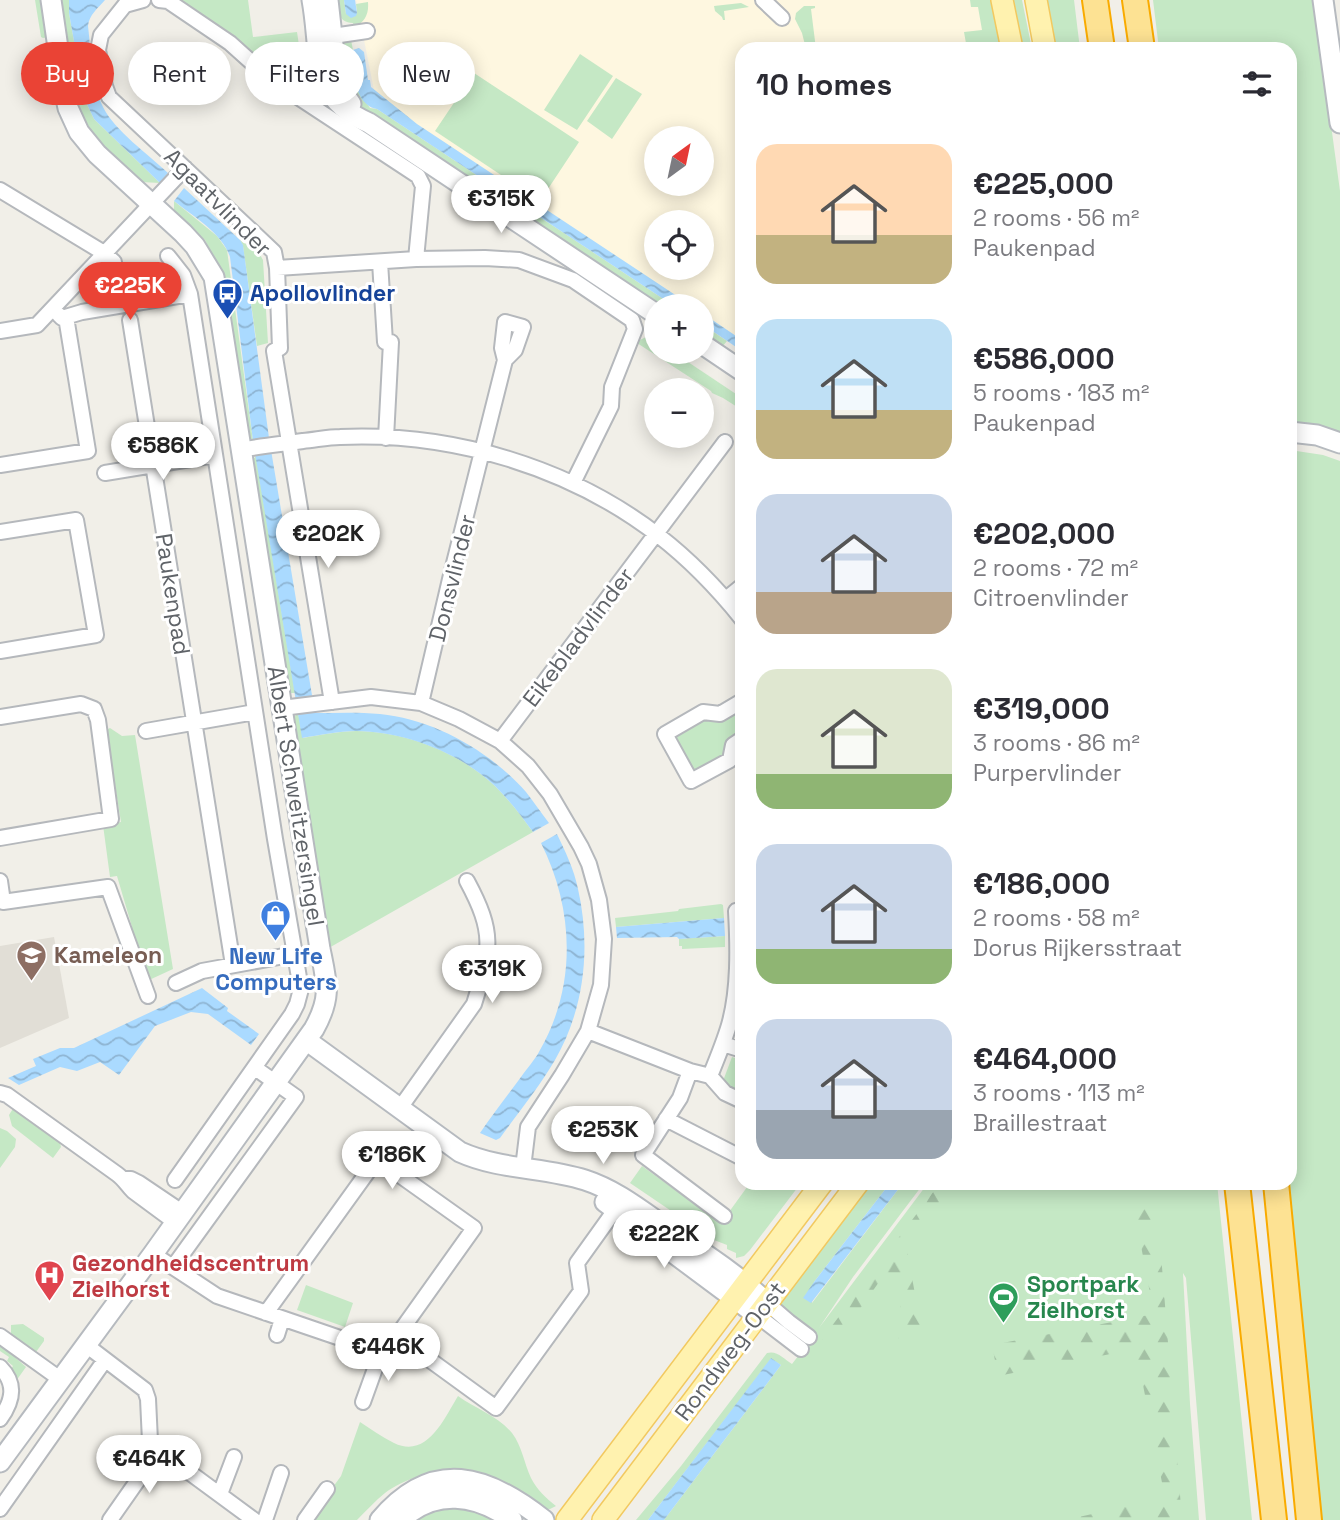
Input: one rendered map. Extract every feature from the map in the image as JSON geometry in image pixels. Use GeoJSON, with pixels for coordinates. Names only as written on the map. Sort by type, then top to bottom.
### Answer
{"type":"FeatureCollection","features":[{"type":"Feature","properties":{"kind":"highway"},"geometry":{"type":"LineString","coordinates":[[1095,0],[1101,42]]}},
{"type":"Feature","properties":{"kind":"highway"},"geometry":{"type":"LineString","coordinates":[[1135,0],[1141,42]]}},
{"type":"Feature","properties":{"kind":"highway"},"geometry":{"type":"LineString","coordinates":[[1238,1190],[1275,1520]]}},
{"type":"Feature","properties":{"kind":"highway"},"geometry":{"type":"LineString","coordinates":[[1277,1190],[1309,1520]]}},
{"type":"Feature","properties":{"kind":"main road"},"geometry":{"type":"LineString","coordinates":[[1002,0],[1011,42]]}},
{"type":"Feature","properties":{"kind":"main road"},"geometry":{"type":"LineString","coordinates":[[1035,0],[1044,42]]}},
{"type":"Feature","properties":{"kind":"main road","name":"Rondweg-Oost"},"geometry":{"type":"LineString","coordinates":[[567,1520],[817,1190]]}},
{"type":"Feature","properties":{"kind":"main road","name":"Rondweg-Oost"},"geometry":{"type":"LineString","coordinates":[[603,1520],[853,1190]]}},
{"type":"Feature","properties":{"kind":"street","name":"Albert Schweitzersingel"},"geometry":{"type":"LineString","coordinates":[[0,1462],[306,1040],[324,1010],[327,984],[260,578],[245,449],[214,277],[195,246],[97,154],[79,132],[68,108],[51,0]]}},
{"type":"Feature","properties":{"kind":"street","name":"Agaatvlinder"},"geometry":{"type":"LineString","coordinates":[[143,0],[125,5],[101,35],[98,50],[105,86],[109,97],[274,251],[281,348],[274,351],[290,443]]}},
{"type":"Feature","properties":{"kind":"street"},"geometry":{"type":"LineString","coordinates":[[159,0],[168,1],[230,43],[269,78],[418,176],[423,186],[416,259]]}},
{"type":"Feature","properties":{"kind":"street"},"geometry":{"type":"LineString","coordinates":[[312,0],[342,91],[369,123],[644,306]]}},
{"type":"Feature","properties":{"kind":"street"},"geometry":{"type":"LineString","coordinates":[[325,37],[328,0]]}},
{"type":"Feature","properties":{"kind":"street"},"geometry":{"type":"LineString","coordinates":[[763,0],[782,18]]}},
{"type":"Feature","properties":{"kind":"street"},"geometry":{"type":"LineString","coordinates":[[1323,0],[1335,52],[1340,123]]}},
{"type":"Feature","properties":{"kind":"street"},"geometry":{"type":"LineString","coordinates":[[325,37],[367,31]]}},
{"type":"Feature","properties":{"kind":"street"},"geometry":{"type":"LineString","coordinates":[[0,331],[37,325],[59,313],[185,168]]}},
{"type":"Feature","properties":{"kind":"street"},"geometry":{"type":"LineString","coordinates":[[0,190],[109,258]]}},
{"type":"Feature","properties":{"kind":"street","name":"Albert Schweitzersingel"},"geometry":{"type":"LineString","coordinates":[[168,256],[183,275],[190,294],[301,989],[298,1004],[175,1180]]}},
{"type":"Feature","properties":{"kind":"street"},"geometry":{"type":"LineString","coordinates":[[277,268],[416,259],[519,260],[573,280],[632,320],[635,329],[612,387],[611,406],[573,484]]}},
{"type":"Feature","properties":{"kind":"street"},"geometry":{"type":"LineString","coordinates":[[380,262],[385,342],[391,342],[386,438]]}},
{"type":"Feature","properties":{"kind":"street"},"geometry":{"type":"LineString","coordinates":[[59,313],[82,312],[190,294]]}},
{"type":"Feature","properties":{"kind":"street"},"geometry":{"type":"LineString","coordinates":[[0,465],[88,451],[59,313]]}},
{"type":"Feature","properties":{"kind":"street","name":"Paukenpad"},"geometry":{"type":"LineString","coordinates":[[130,320],[233,965]]}},
{"type":"Feature","properties":{"kind":"street"},"geometry":{"type":"LineString","coordinates":[[714,352],[735,365]]}},
{"type":"Feature","properties":{"kind":"street","name":"Donsvlinder"},"geometry":{"type":"LineString","coordinates":[[421,704],[505,360]]}},
{"type":"Feature","properties":{"kind":"street"},"geometry":{"type":"LineString","coordinates":[[1297,433],[1317,435],[1340,443]]}},
{"type":"Feature","properties":{"kind":"street"},"geometry":{"type":"LineString","coordinates":[[245,449],[339,437],[386,438],[438,442],[529,466],[573,484],[656,534],[689,562],[735,610]]}},
{"type":"Feature","properties":{"kind":"street","name":"Eikebladvlinder"},"geometry":{"type":"LineString","coordinates":[[500,741],[725,442]]}},
{"type":"Feature","properties":{"kind":"street"},"geometry":{"type":"LineString","coordinates":[[290,443],[332,702]]}},
{"type":"Feature","properties":{"kind":"street"},"geometry":{"type":"LineString","coordinates":[[105,473],[215,455]]}},
{"type":"Feature","properties":{"kind":"street"},"geometry":{"type":"LineString","coordinates":[[0,532],[76,520],[96,635],[0,652]]}},
{"type":"Feature","properties":{"kind":"street"},"geometry":{"type":"LineString","coordinates":[[235,582],[260,578]]}},
{"type":"Feature","properties":{"kind":"street"},"geometry":{"type":"LineString","coordinates":[[726,599],[735,592]]}},
{"type":"Feature","properties":{"kind":"street"},"geometry":{"type":"LineString","coordinates":[[282,708],[371,697],[421,704],[459,719],[500,741],[528,766],[567,822],[589,864],[599,900],[604,939],[601,985],[588,1031],[528,1126],[523,1168]]}},
{"type":"Feature","properties":{"kind":"street"},"geometry":{"type":"LineString","coordinates":[[0,717],[81,704],[94,709],[98,720],[111,819],[0,838]]}},
{"type":"Feature","properties":{"kind":"street"},"geometry":{"type":"LineString","coordinates":[[735,705],[720,714],[703,712],[665,734],[691,781],[730,760],[735,744]]}},
{"type":"Feature","properties":{"kind":"street"},"geometry":{"type":"LineString","coordinates":[[145,731],[255,712]]}},
{"type":"Feature","properties":{"kind":"street"},"geometry":{"type":"LineString","coordinates":[[0,881],[2,903],[108,887],[148,996]]}},
{"type":"Feature","properties":{"kind":"street"},"geometry":{"type":"LineString","coordinates":[[400,1108],[474,1004],[484,967],[488,937],[479,903],[467,881]]}},
{"type":"Feature","properties":{"kind":"street"},"geometry":{"type":"LineString","coordinates":[[176,983],[202,971],[295,954]]}},
{"type":"Feature","properties":{"kind":"street"},"geometry":{"type":"LineString","coordinates":[[710,1076],[730,1023],[735,992]]}},
{"type":"Feature","properties":{"kind":"street"},"geometry":{"type":"LineString","coordinates":[[588,1031],[690,1071],[710,1076],[724,1093],[735,1098]]}},
{"type":"Feature","properties":{"kind":"street"},"geometry":{"type":"LineString","coordinates":[[306,1040],[460,1152],[490,1163],[566,1175],[619,1204],[763,1309],[789,1322],[805,1343]]}},
{"type":"Feature","properties":{"kind":"street"},"geometry":{"type":"LineString","coordinates":[[723,1044],[735,1048]]}},
{"type":"Feature","properties":{"kind":"street"},"geometry":{"type":"LineString","coordinates":[[173,1267],[296,1097],[255,1068]]}},
{"type":"Feature","properties":{"kind":"street"},"geometry":{"type":"LineString","coordinates":[[690,1071],[680,1098],[643,1156],[724,1216]]}},
{"type":"Feature","properties":{"kind":"street"},"geometry":{"type":"LineString","coordinates":[[2,1090],[125,1179],[127,1186],[133,1191],[178,1217]]}},
{"type":"Feature","properties":{"kind":"street"},"geometry":{"type":"LineString","coordinates":[[666,1119],[735,1154]]}},
{"type":"Feature","properties":{"kind":"street"},"geometry":{"type":"LineString","coordinates":[[266,1313],[377,1160],[474,1228],[397,1336],[381,1352],[363,1402]]}},
{"type":"Feature","properties":{"kind":"street"},"geometry":{"type":"LineString","coordinates":[[397,1336],[496,1408],[581,1291],[578,1263],[619,1204]]}},
{"type":"Feature","properties":{"kind":"street"},"geometry":{"type":"LineString","coordinates":[[153,1254],[217,1296],[381,1352]]}},
{"type":"Feature","properties":{"kind":"street"},"geometry":{"type":"LineString","coordinates":[[277,1335],[282,1319]]}},
{"type":"Feature","properties":{"kind":"street"},"geometry":{"type":"LineString","coordinates":[[0,1336],[60,1379]]}},
{"type":"Feature","properties":{"kind":"street"},"geometry":{"type":"LineString","coordinates":[[86,1345],[145,1390],[148,1399],[150,1441],[248,1518]]}},
{"type":"Feature","properties":{"kind":"street"},"geometry":{"type":"LineString","coordinates":[[0,1509],[105,1360]]}},
{"type":"Feature","properties":{"kind":"street"},"geometry":{"type":"LineString","coordinates":[[0,1367],[8,1377],[11,1387],[11,1400],[0,1419]]}},
{"type":"Feature","properties":{"kind":"street"},"geometry":{"type":"LineString","coordinates":[[110,1520],[159,1450]]}},
{"type":"Feature","properties":{"kind":"street"},"geometry":{"type":"LineString","coordinates":[[220,1494],[234,1457]]}},
{"type":"Feature","properties":{"kind":"street"},"geometry":{"type":"LineString","coordinates":[[265,1520],[281,1474]]}},
{"type":"Feature","properties":{"kind":"street"},"geometry":{"type":"LineString","coordinates":[[380,1520],[392,1505],[410,1491],[428,1483],[459,1479],[493,1487],[544,1520]]}},
{"type":"Feature","properties":{"kind":"street"},"geometry":{"type":"LineString","coordinates":[[305,1520],[327,1489]]}},
{"type":"Feature","properties":{"kind":"street"},"geometry":{"type":"LineString","coordinates":[[401,1520],[414,1508],[425,1503],[457,1498],[488,1505],[512,1520]]}},
{"type":"Feature","properties":{"kind":"shaded area"},"geometry":{"type":"Polygon","coordinates":[[[356,0],[995,0],[1004,42],[735,42],[735,341],[714,328],[714,294],[663,294],[377,105],[356,0]]]}},
{"type":"Feature","properties":{"kind":"shaded area","name":"Kameleon"},"geometry":{"type":"Polygon","coordinates":[[[54,937],[69,1018],[0,1048],[0,946],[54,937]]]}},
{"type":"Feature","properties":{"kind":"green space"},"geometry":{"type":"Polygon","coordinates":[[[35,0],[45,0],[50,37],[41,37],[35,0]]]}},
{"type":"Feature","properties":{"kind":"green space"},"geometry":{"type":"Polygon","coordinates":[[[62,0],[69,0],[74,42],[66,42],[62,0]]]}},
{"type":"Feature","properties":{"kind":"green space"},"geometry":{"type":"Polygon","coordinates":[[[175,0],[248,0],[253,37],[297,32],[299,42],[245,42],[245,52],[175,0]]]}},
{"type":"Feature","properties":{"kind":"green space"},"geometry":{"type":"Polygon","coordinates":[[[334,0],[344,0],[346,14],[357,13],[356,4],[368,2],[366,17],[354,27],[353,23],[344,21],[334,0]]]}},
{"type":"Feature","properties":{"kind":"green space"},"geometry":{"type":"Polygon","coordinates":[[[970,0],[994,0],[1003,42],[966,42],[964,32],[982,30],[978,7],[971,7],[970,0]]]}},
{"type":"Feature","properties":{"kind":"green space"},"geometry":{"type":"Polygon","coordinates":[[[1009,0],[1022,0],[1031,42],[1017,42],[1009,0]]]}},
{"type":"Feature","properties":{"kind":"green space"},"geometry":{"type":"Polygon","coordinates":[[[1043,0],[1074,0],[1079,42],[1052,42],[1043,0]]]}},
{"type":"Feature","properties":{"kind":"green space"},"geometry":{"type":"Polygon","coordinates":[[[1153,0],[1314,0],[1340,191],[1340,435],[1297,426],[1297,42],[1158,42],[1153,0]]]}},
{"type":"Feature","properties":{"kind":"green space"},"geometry":{"type":"Polygon","coordinates":[[[741,3],[749,7],[724,11],[725,20],[715,11],[714,6],[741,3]]]}},
{"type":"Feature","properties":{"kind":"green space"},"geometry":{"type":"Polygon","coordinates":[[[804,6],[815,6],[811,9],[815,42],[804,42],[795,19],[796,13],[804,6]]]}},
{"type":"Feature","properties":{"kind":"green space"},"geometry":{"type":"Polygon","coordinates":[[[580,54],[613,76],[577,130],[544,110],[580,54]]]}},
{"type":"Feature","properties":{"kind":"green space"},"geometry":{"type":"Polygon","coordinates":[[[475,74],[579,142],[540,201],[435,131],[452,105],[475,105],[475,74]]]}},
{"type":"Feature","properties":{"kind":"green space"},"geometry":{"type":"Polygon","coordinates":[[[616,78],[642,94],[612,139],[587,121],[616,78]]]}},
{"type":"Feature","properties":{"kind":"green space"},"geometry":{"type":"Polygon","coordinates":[[[364,99],[370,108],[377,109],[656,294],[644,294],[644,298],[358,105],[364,105],[364,99]]]}},
{"type":"Feature","properties":{"kind":"green space"},"geometry":{"type":"Polygon","coordinates":[[[76,105],[87,105],[94,119],[160,183],[141,182],[89,134],[76,105]]]}},
{"type":"Feature","properties":{"kind":"green space"},"geometry":{"type":"Polygon","coordinates":[[[174,201],[217,236],[227,250],[253,441],[247,439],[215,261],[205,240],[174,212],[174,201]]]}},
{"type":"Feature","properties":{"kind":"green space"},"geometry":{"type":"Polygon","coordinates":[[[240,240],[259,253],[263,260],[268,343],[257,346],[243,246],[240,240]]]}},
{"type":"Feature","properties":{"kind":"green space"},"geometry":{"type":"Polygon","coordinates":[[[714,332],[727,341],[722,347],[714,342],[714,332]]]}},
{"type":"Feature","properties":{"kind":"green space"},"geometry":{"type":"Polygon","coordinates":[[[644,338],[644,348],[637,343],[640,340],[644,338]]]}},
{"type":"Feature","properties":{"kind":"green space"},"geometry":{"type":"Polygon","coordinates":[[[669,364],[691,364],[712,378],[691,378],[669,364]]]}},
{"type":"Feature","properties":{"kind":"green space"},"geometry":{"type":"Polygon","coordinates":[[[714,379],[735,393],[735,406],[714,394],[714,379]]]}},
{"type":"Feature","properties":{"kind":"green space"},"geometry":{"type":"Polygon","coordinates":[[[1297,451],[1340,461],[1340,1520],[1322,1520],[1289,1190],[1297,1190],[1297,451]]]}},
{"type":"Feature","properties":{"kind":"green space"},"geometry":{"type":"Polygon","coordinates":[[[256,456],[295,693],[291,693],[284,685],[251,462],[256,456]]]}},
{"type":"Feature","properties":{"kind":"green space"},"geometry":{"type":"Polygon","coordinates":[[[735,708],[735,743],[726,755],[693,775],[671,735],[702,717],[735,708]]]}},
{"type":"Feature","properties":{"kind":"green space"},"geometry":{"type":"Polygon","coordinates":[[[298,713],[303,738],[343,732],[376,732],[413,740],[448,754],[465,763],[495,786],[533,832],[327,949],[292,719],[298,713]]]}},
{"type":"Feature","properties":{"kind":"green space"},"geometry":{"type":"Polygon","coordinates":[[[110,728],[122,736],[135,735],[173,969],[147,981],[117,876],[110,877],[103,825],[121,822],[106,730],[110,728]]]}},
{"type":"Feature","properties":{"kind":"green space"},"geometry":{"type":"Polygon","coordinates":[[[721,904],[724,918],[616,927],[615,918],[721,904]]]}},
{"type":"Feature","properties":{"kind":"green space"},"geometry":{"type":"Polygon","coordinates":[[[725,936],[725,947],[682,949],[682,946],[679,946],[679,939],[725,936]]]}},
{"type":"Feature","properties":{"kind":"green space"},"geometry":{"type":"Polygon","coordinates":[[[732,1057],[735,1058],[735,1094],[728,1091],[723,1081],[732,1057]]]}},
{"type":"Feature","properties":{"kind":"green space"},"geometry":{"type":"Polygon","coordinates":[[[14,1107],[62,1141],[53,1158],[12,1126],[9,1115],[14,1107]]]}},
{"type":"Feature","properties":{"kind":"green space"},"geometry":{"type":"Polygon","coordinates":[[[0,1128],[16,1139],[15,1147],[0,1168],[0,1128]]]}},
{"type":"Feature","properties":{"kind":"green space"},"geometry":{"type":"Polygon","coordinates":[[[642,1166],[721,1223],[745,1190],[796,1190],[750,1250],[744,1256],[736,1258],[736,1253],[727,1249],[727,1245],[714,1240],[630,1183],[642,1166]]]}},
{"type":"Feature","properties":{"kind":"green space","name":"Sportpark Zielhorst"},"geometry":{"type":"Polygon","coordinates":[[[864,1190],[885,1190],[814,1282],[812,1303],[898,1190],[919,1190],[853,1277],[819,1328],[923,1190],[1218,1190],[1252,1520],[1206,1520],[1186,1278],[1183,1273],[1199,1520],[664,1520],[781,1365],[771,1359],[648,1520],[636,1520],[767,1353],[777,1354],[792,1364],[815,1334],[783,1307],[780,1301],[864,1190]]]}},
{"type":"Feature","properties":{"kind":"green space"},"geometry":{"type":"Polygon","coordinates":[[[935,1190],[949,1190],[906,1245],[924,1343],[913,1346],[898,1338],[901,1334],[900,1301],[879,1282],[838,1340],[826,1342],[822,1339],[935,1190]]]}},
{"type":"Feature","properties":{"kind":"green space"},"geometry":{"type":"Polygon","coordinates":[[[1056,1190],[1076,1190],[1057,1194],[1056,1190]]]}},
{"type":"Feature","properties":{"kind":"green space"},"geometry":{"type":"Polygon","coordinates":[[[1130,1190],[1149,1190],[1162,1267],[1182,1520],[1065,1520],[1165,1498],[1136,1349],[998,1376],[992,1345],[1154,1314],[1130,1190]]]}},
{"type":"Feature","properties":{"kind":"green space"},"geometry":{"type":"Polygon","coordinates":[[[306,1285],[353,1303],[345,1327],[297,1310],[306,1285]]]}},
{"type":"Feature","properties":{"kind":"green space"},"geometry":{"type":"Polygon","coordinates":[[[23,1324],[44,1338],[36,1352],[11,1336],[11,1325],[23,1324]]]}},
{"type":"Feature","properties":{"kind":"green space"},"geometry":{"type":"Polygon","coordinates":[[[0,1344],[26,1367],[16,1381],[9,1372],[13,1366],[7,1361],[9,1357],[0,1351],[0,1344]]]}},
{"type":"Feature","properties":{"kind":"green space"},"geometry":{"type":"Polygon","coordinates":[[[458,1396],[494,1417],[512,1433],[533,1482],[556,1506],[540,1509],[490,1476],[465,1470],[451,1470],[422,1475],[396,1486],[381,1496],[357,1520],[309,1520],[341,1476],[360,1422],[394,1443],[406,1447],[416,1446],[433,1434],[458,1396]]]}},
{"type":"Feature","properties":{"kind":"green space"},"geometry":{"type":"Polygon","coordinates":[[[459,1507],[493,1520],[409,1520],[427,1510],[459,1507]]]}},
{"type":"Feature","properties":{"kind":"water"},"geometry":{"type":"Polygon","coordinates":[[[69,0],[105,0],[89,22],[90,42],[74,42],[69,0]]]}},
{"type":"Feature","properties":{"kind":"water"},"geometry":{"type":"Polygon","coordinates":[[[344,0],[355,0],[356,16],[351,18],[346,14],[344,0]]]}},
{"type":"Feature","properties":{"kind":"water"},"geometry":{"type":"Polygon","coordinates":[[[364,52],[368,80],[378,93],[378,105],[393,105],[417,124],[644,274],[644,280],[653,280],[674,294],[656,294],[366,104],[364,52]]]}},
{"type":"Feature","properties":{"kind":"water"},"geometry":{"type":"Polygon","coordinates":[[[87,105],[102,105],[108,116],[132,142],[168,173],[160,183],[94,119],[87,105]]]}},
{"type":"Feature","properties":{"kind":"water"},"geometry":{"type":"Polygon","coordinates":[[[184,188],[243,245],[269,438],[315,713],[372,713],[400,717],[441,730],[460,740],[496,764],[526,792],[549,823],[533,832],[505,797],[481,774],[430,746],[375,732],[336,732],[302,738],[253,441],[230,257],[214,233],[174,201],[184,188]]]}},
{"type":"Feature","properties":{"kind":"water"},"geometry":{"type":"Polygon","coordinates":[[[714,321],[735,335],[735,346],[714,332],[714,321]]]}},
{"type":"Feature","properties":{"kind":"water"},"geometry":{"type":"Polygon","coordinates":[[[557,834],[574,874],[582,911],[584,954],[579,998],[565,1040],[555,1060],[529,1099],[496,1140],[480,1133],[538,1054],[560,1000],[567,947],[565,920],[552,868],[541,843],[557,834]]]}},
{"type":"Feature","properties":{"kind":"water"},"geometry":{"type":"Polygon","coordinates":[[[724,918],[725,936],[679,939],[617,938],[616,927],[724,918]]]}},
{"type":"Feature","properties":{"kind":"water"},"geometry":{"type":"Polygon","coordinates":[[[202,988],[228,1008],[227,1011],[259,1034],[251,1045],[208,1014],[191,1012],[155,1026],[119,1075],[100,1062],[77,1071],[60,1067],[19,1085],[8,1078],[36,1066],[33,1059],[60,1048],[74,1048],[202,988]]]}},
{"type":"Feature","properties":{"kind":"water"},"geometry":{"type":"Polygon","coordinates":[[[885,1190],[898,1190],[811,1303],[803,1298],[885,1190]]]}},
{"type":"Feature","properties":{"kind":"water"},"geometry":{"type":"Polygon","coordinates":[[[771,1358],[781,1365],[664,1520],[648,1520],[771,1358]]]}},
{"type":"Feature","properties":{"kind":"place","name":"Apollovlinder"},"geometry":{"type":"Point","coordinates":[227,320]}},
{"type":"Feature","properties":{"kind":"place","name":"New Life Computers"},"geometry":{"type":"Point","coordinates":[276,942]}},
{"type":"Feature","properties":{"kind":"place","name":"Kameleon"},"geometry":{"type":"Point","coordinates":[31,982]}},
{"type":"Feature","properties":{"kind":"place","name":"Gezondheidscentrum Zielhorst"},"geometry":{"type":"Point","coordinates":[49,1303]}},
{"type":"Feature","properties":{"kind":"place","name":"Sportpark Zielhorst"},"geometry":{"type":"Point","coordinates":[1004,1324]}}]}
